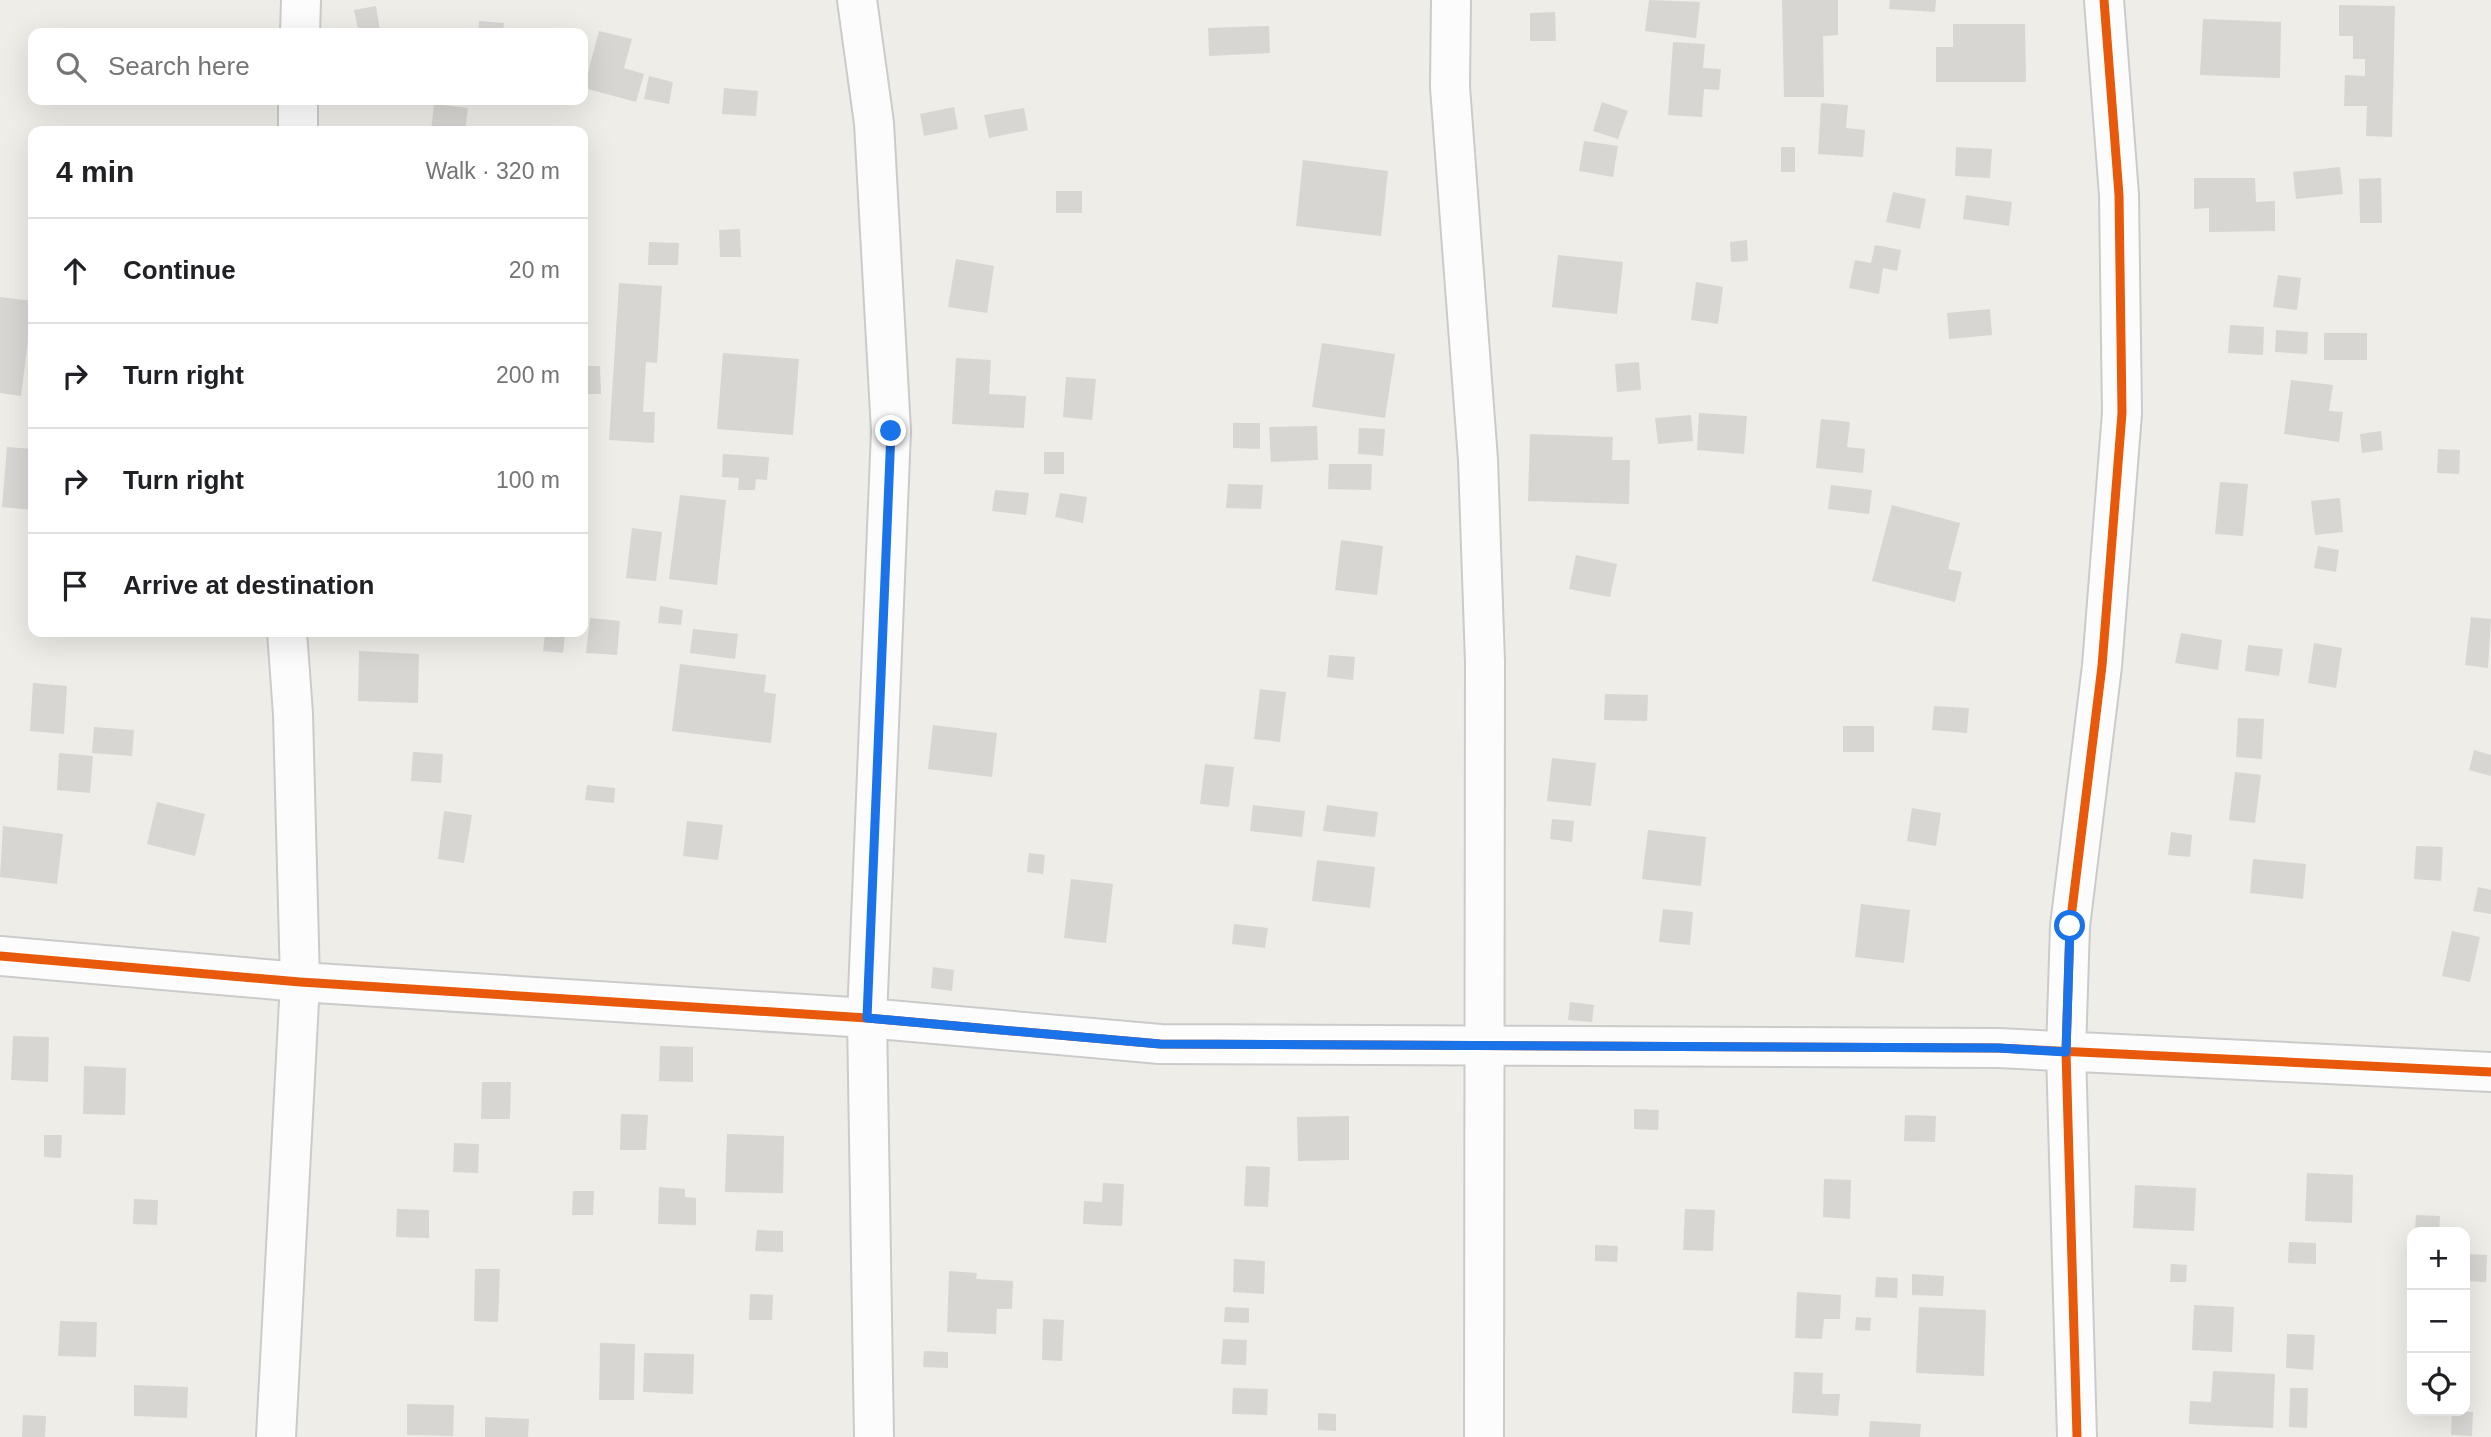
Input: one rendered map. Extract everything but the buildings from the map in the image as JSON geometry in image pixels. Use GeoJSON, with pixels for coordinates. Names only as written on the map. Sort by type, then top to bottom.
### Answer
{"type":"FeatureCollection","features":[{"type":"Feature","properties":{"kind":"street"},"geometry":{"type":"LineString","coordinates":[[300,28],[302,0]]}},
{"type":"Feature","properties":{"kind":"street"},"geometry":{"type":"LineString","coordinates":[[857,0],[874,123],[891,431],[867,1018],[874,1437]]}},
{"type":"Feature","properties":{"kind":"street"},"geometry":{"type":"LineString","coordinates":[[1451,0],[1450,87],[1478,460],[1485,649],[1485,1437]]}},
{"type":"Feature","properties":{"kind":"street"},"geometry":{"type":"LineString","coordinates":[[2077,1437],[2066,1052],[2070,926],[2102,666],[2122,413],[2119,195],[2104,0]]}},
{"type":"Feature","properties":{"kind":"street"},"geometry":{"type":"LineString","coordinates":[[298,126],[299,105]]}},
{"type":"Feature","properties":{"kind":"street"},"geometry":{"type":"LineString","coordinates":[[276,1437],[300,982],[293,714],[286,637]]}},
{"type":"Feature","properties":{"kind":"street"},"geometry":{"type":"LineString","coordinates":[[0,956],[300,982],[867,1018],[1160,1044],[1998,1048],[2491,1072]]}},
{"type":"Feature","properties":{"kind":"cycle path"},"geometry":{"type":"LineString","coordinates":[[2077,1437],[2066,1052],[2070,926],[2102,666],[2122,413],[2119,195],[2104,0]]}},
{"type":"Feature","properties":{"kind":"cycle path"},"geometry":{"type":"LineString","coordinates":[[0,956],[300,982],[867,1018],[1160,1044],[1998,1048],[2491,1072]]}},
{"type":"Feature","properties":{"kind":"route"},"geometry":{"type":"LineString","coordinates":[[891,431],[867,1018],[1160,1044],[1998,1048],[2066,1052],[2070,926]]}}]}
